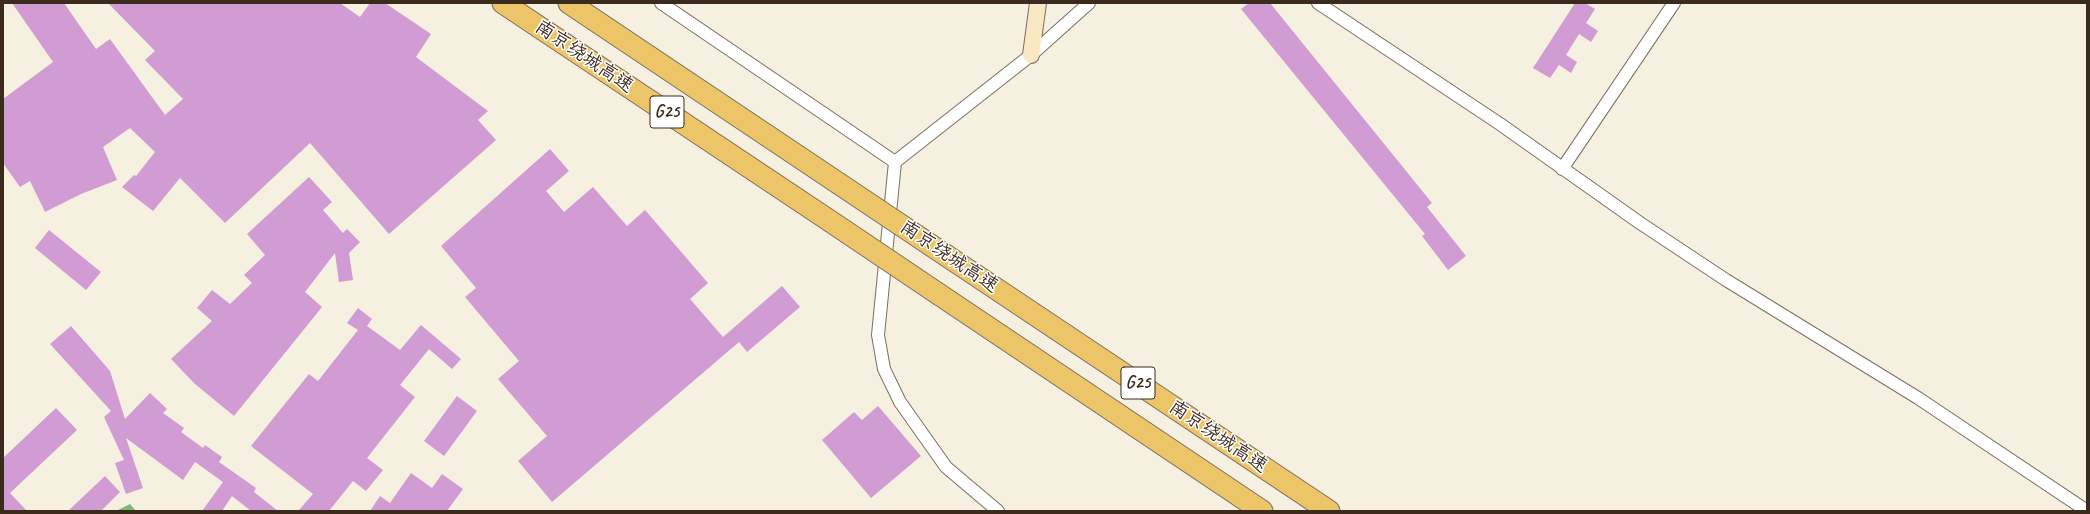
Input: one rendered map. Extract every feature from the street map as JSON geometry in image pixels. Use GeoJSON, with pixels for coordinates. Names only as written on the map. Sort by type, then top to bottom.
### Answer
{"type":"FeatureCollection","features":[{"type":"Feature","properties":{"kind":"highway","name":"南京绕城高速"},"geometry":{"type":"LineString","coordinates":[[504,3],[1262,511]]}},
{"type":"Feature","properties":{"kind":"highway","name":"南京绕城高速"},"geometry":{"type":"LineString","coordinates":[[569,3],[1329,511]]}},
{"type":"Feature","properties":{"kind":"street"},"geometry":{"type":"LineString","coordinates":[[661,3],[895,162]]}},
{"type":"Feature","properties":{"kind":"street"},"geometry":{"type":"LineString","coordinates":[[1031,55],[1038,3]]}},
{"type":"Feature","properties":{"kind":"street"},"geometry":{"type":"LineString","coordinates":[[998,511],[946,468],[900,402],[884,369],[878,335],[895,162],[1031,55],[1089,3]]}},
{"type":"Feature","properties":{"kind":"street"},"geometry":{"type":"LineString","coordinates":[[1318,3],[1500,124],[1713,271],[1918,398],[2087,511]]}},
{"type":"Feature","properties":{"kind":"street"},"geometry":{"type":"LineString","coordinates":[[1562,168],[1674,3]]}},
{"type":"Feature","properties":{"kind":"green space"},"geometry":{"type":"Polygon","coordinates":[[[130,504],[136,511],[116,511],[130,504]]]}},
{"type":"Feature","properties":{"kind":"building"},"geometry":{"type":"Polygon","coordinates":[[[12,3],[64,3],[96,49],[110,39],[165,115],[183,99],[145,60],[155,51],[108,3],[340,3],[360,17],[370,3],[385,3],[431,34],[416,57],[488,111],[478,120],[496,140],[389,234],[310,143],[225,223],[180,178],[153,211],[122,187],[134,175],[136,176],[155,152],[130,128],[103,147],[117,180],[81,194],[45,212],[30,181],[20,187],[3,163],[3,99],[53,62],[12,3]]]}},
{"type":"Feature","properties":{"kind":"building"},"geometry":{"type":"Polygon","coordinates":[[[1249,3],[1270,3],[1432,203],[1427,207],[1466,256],[1448,270],[1422,236],[1425,234],[1241,9],[1249,3]]]}},
{"type":"Feature","properties":{"kind":"building"},"geometry":{"type":"Polygon","coordinates":[[[1575,3],[1585,3],[1595,9],[1586,23],[1598,31],[1591,42],[1579,34],[1566,55],[1577,62],[1571,73],[1559,65],[1550,78],[1533,68],[1575,3]]]}},
{"type":"Feature","properties":{"kind":"building"},"geometry":{"type":"Polygon","coordinates":[[[550,149],[569,171],[546,191],[564,212],[593,187],[627,226],[645,210],[708,283],[690,299],[723,337],[782,286],[800,307],[747,352],[739,342],[552,502],[518,461],[547,436],[498,379],[519,361],[465,297],[476,288],[441,246],[550,149]]]}},
{"type":"Feature","properties":{"kind":"building"},"geometry":{"type":"Polygon","coordinates":[[[309,177],[332,202],[323,210],[343,233],[347,229],[360,242],[349,253],[353,280],[339,282],[335,253],[305,292],[322,307],[234,416],[195,384],[171,359],[212,321],[197,308],[212,290],[230,304],[252,283],[244,275],[265,255],[247,234],[309,177]]]}},
{"type":"Feature","properties":{"kind":"building"},"geometry":{"type":"Polygon","coordinates":[[[49,230],[101,272],[86,290],[35,248],[49,230]]]}},
{"type":"Feature","properties":{"kind":"building"},"geometry":{"type":"Polygon","coordinates":[[[358,308],[372,319],[367,326],[400,350],[421,325],[461,359],[452,369],[429,349],[400,385],[415,397],[367,458],[383,470],[366,491],[353,481],[329,511],[298,511],[313,494],[251,446],[309,374],[318,381],[358,330],[347,323],[358,308]]]}},
{"type":"Feature","properties":{"kind":"building"},"geometry":{"type":"Polygon","coordinates":[[[71,326],[110,371],[125,419],[150,393],[167,409],[163,413],[184,428],[181,432],[203,448],[205,445],[222,457],[219,462],[256,488],[254,492],[278,511],[251,511],[232,496],[222,511],[202,511],[223,482],[195,462],[183,480],[126,438],[143,488],[126,494],[115,463],[124,460],[104,417],[111,411],[50,344],[71,326]]]}},
{"type":"Feature","properties":{"kind":"building"},"geometry":{"type":"Polygon","coordinates":[[[457,396],[477,411],[444,456],[424,441],[457,396]]]}},
{"type":"Feature","properties":{"kind":"building"},"geometry":{"type":"Polygon","coordinates":[[[878,406],[921,456],[871,498],[822,440],[854,412],[862,420],[878,406]]]}},
{"type":"Feature","properties":{"kind":"building"},"geometry":{"type":"Polygon","coordinates":[[[56,408],[77,430],[10,493],[27,511],[3,511],[3,458],[56,408]]]}},
{"type":"Feature","properties":{"kind":"building"},"geometry":{"type":"Polygon","coordinates":[[[411,473],[432,488],[442,474],[463,489],[447,511],[370,511],[380,496],[390,503],[411,473]]]}},
{"type":"Feature","properties":{"kind":"building"},"geometry":{"type":"Polygon","coordinates":[[[105,476],[120,492],[101,511],[68,511],[105,476]]]}}]}
